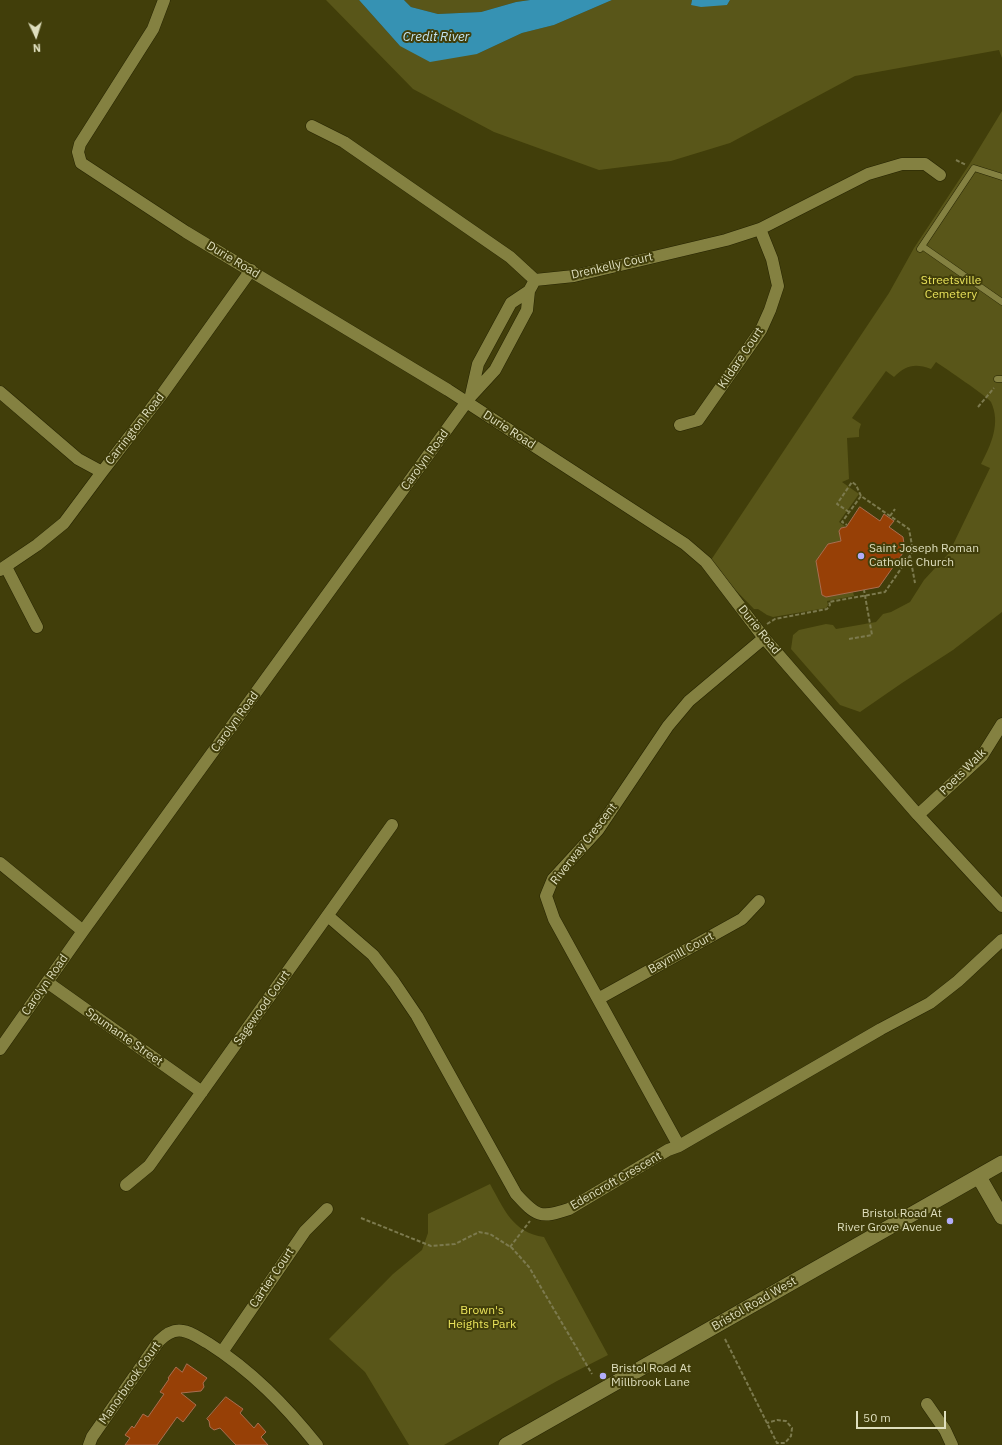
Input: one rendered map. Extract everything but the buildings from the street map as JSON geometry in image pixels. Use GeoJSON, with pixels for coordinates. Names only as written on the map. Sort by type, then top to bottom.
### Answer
{"type":"FeatureCollection","features":[{"type":"Feature","properties":{"kind":"street","name":"Durie Road"},"geometry":{"type":"LineString","coordinates":[[164,0],[153,29],[80,144],[78,152],[81,163],[186,232],[448,390],[469,400],[685,544],[706,562],[761,634],[918,815],[1002,906]]}},
{"type":"Feature","properties":{"kind":"street"},"geometry":{"type":"LineString","coordinates":[[312,126],[357,150],[510,258],[532,286]]}},
{"type":"Feature","properties":{"kind":"street","name":"Drenkelly Court"},"geometry":{"type":"LineString","coordinates":[[532,286],[726,240],[760,229],[868,174],[902,164],[925,164],[940,175]]}},
{"type":"Feature","properties":{"kind":"street","name":"Kildare Court"},"geometry":{"type":"LineString","coordinates":[[680,425],[698,420],[761,330],[770,310],[778,286],[772,259],[760,229]]}},
{"type":"Feature","properties":{"kind":"street","name":"Carrington Road"},"geometry":{"type":"LineString","coordinates":[[3,568],[37,545],[64,523],[163,392],[251,270]]}},
{"type":"Feature","properties":{"kind":"street","name":"Carolyn Road"},"geometry":{"type":"LineString","coordinates":[[469,400],[478,364],[511,303],[532,286]]}},
{"type":"Feature","properties":{"kind":"street","name":"Carolyn Road"},"geometry":{"type":"LineString","coordinates":[[0,1049],[83,932],[469,400],[495,370],[527,310],[532,286]]}},
{"type":"Feature","properties":{"kind":"street"},"geometry":{"type":"LineString","coordinates":[[0,392],[78,459],[102,472]]}},
{"type":"Feature","properties":{"kind":"street"},"geometry":{"type":"LineString","coordinates":[[3,568],[37,626]]}},
{"type":"Feature","properties":{"kind":"street","name":"Riverway Crescent"},"geometry":{"type":"LineString","coordinates":[[679,1146],[554,919],[546,896],[553,879],[598,830],[668,726],[689,702],[761,634]]}},
{"type":"Feature","properties":{"kind":"street","name":"Poets Walk"},"geometry":{"type":"LineString","coordinates":[[918,815],[982,756],[1002,724]]}},
{"type":"Feature","properties":{"kind":"street","name":"Sagewood Court"},"geometry":{"type":"LineString","coordinates":[[126,1185],[149,1166],[392,825]]}},
{"type":"Feature","properties":{"kind":"street"},"geometry":{"type":"LineString","coordinates":[[0,863],[83,932]]}},
{"type":"Feature","properties":{"kind":"street","name":"Baymill Court"},"geometry":{"type":"LineString","coordinates":[[598,999],[742,919],[758,901]]}},
{"type":"Feature","properties":{"kind":"street"},"geometry":{"type":"LineString","coordinates":[[328,916],[373,955],[394,982],[417,1016],[516,1194],[526,1206],[536,1214]]}},
{"type":"Feature","properties":{"kind":"street","name":"Edencroft Crescent"},"geometry":{"type":"LineString","coordinates":[[536,1214],[552,1215],[569,1209],[668,1150],[679,1146],[880,1029],[930,1003],[958,981],[1002,940]]}},
{"type":"Feature","properties":{"kind":"street","name":"Spumante Street"},"geometry":{"type":"LineString","coordinates":[[47,982],[202,1092]]}},
{"type":"Feature","properties":{"kind":"street","name":"Bristol Road West"},"geometry":{"type":"LineString","coordinates":[[506,1445],[1002,1163]]}},
{"type":"Feature","properties":{"kind":"street"},"geometry":{"type":"LineString","coordinates":[[979,1176],[1002,1217]]}},
{"type":"Feature","properties":{"kind":"street","name":"Cartier Court"},"geometry":{"type":"LineString","coordinates":[[222,1352],[304,1231],[327,1208]]}},
{"type":"Feature","properties":{"kind":"street","name":"Manorbrook Court"},"geometry":{"type":"LineString","coordinates":[[89,1445],[92,1437],[159,1341],[167,1334],[176,1331],[186,1331],[222,1352],[259,1381],[291,1413],[317,1445]]}},
{"type":"Feature","properties":{"kind":"street"},"geometry":{"type":"LineString","coordinates":[[927,1404],[945,1430],[952,1445]]}},
{"type":"Feature","properties":{"kind":"lane"},"geometry":{"type":"LineString","coordinates":[[1002,176],[974,168],[921,248],[1002,302]]}},
{"type":"Feature","properties":{"kind":"path"},"geometry":{"type":"LineString","coordinates":[[978,407],[992,391]]}},
{"type":"Feature","properties":{"kind":"path"},"geometry":{"type":"LineString","coordinates":[[761,634],[774,619],[827,609],[830,605],[829,602],[885,592],[913,552],[909,529],[861,496],[856,485],[852,482],[837,504],[849,512]]}},
{"type":"Feature","properties":{"kind":"path"},"geometry":{"type":"LineString","coordinates":[[847,525],[842,522],[861,496]]}},
{"type":"Feature","properties":{"kind":"path"},"geometry":{"type":"LineString","coordinates":[[890,516],[895,509]]}},
{"type":"Feature","properties":{"kind":"path"},"geometry":{"type":"LineString","coordinates":[[910,556],[915,583]]}},
{"type":"Feature","properties":{"kind":"path"},"geometry":{"type":"LineString","coordinates":[[849,639],[872,635],[864,590]]}},
{"type":"Feature","properties":{"kind":"path"},"geometry":{"type":"LineString","coordinates":[[510,1247],[536,1214]]}},
{"type":"Feature","properties":{"kind":"path"},"geometry":{"type":"LineString","coordinates":[[361,1218],[431,1246],[455,1244],[479,1232],[490,1234],[510,1247],[529,1267],[592,1374]]}},
{"type":"Feature","properties":{"kind":"path"},"geometry":{"type":"LineString","coordinates":[[725,1339],[767,1423],[777,1443],[785,1442],[791,1436],[792,1428],[786,1421],[777,1420],[767,1423]]}},
{"type":"Feature","properties":{"kind":"green space"},"geometry":{"type":"Polygon","coordinates":[[[326,0],[359,0],[400,46],[477,54],[522,33],[554,25],[612,0],[692,0],[691,5],[727,5],[730,0],[1002,0],[1002,58],[999,50],[855,76],[730,143],[671,161],[599,170],[494,132],[413,89],[326,0]]]}},
{"type":"Feature","properties":{"kind":"green space"},"geometry":{"type":"Polygon","coordinates":[[[404,0],[530,0],[516,2],[481,12],[438,14],[411,7],[404,0]]]}},
{"type":"Feature","properties":{"kind":"green space","name":"Streetsville Cemetery"},"geometry":{"type":"Polygon","coordinates":[[[1002,111],[1002,612],[953,650],[860,712],[840,705],[791,649],[793,635],[799,630],[826,624],[833,625],[836,629],[876,622],[883,614],[891,612],[910,602],[924,580],[949,553],[990,468],[981,464],[994,434],[995,426],[994,410],[988,399],[936,362],[931,369],[920,366],[911,366],[894,377],[886,371],[852,418],[861,424],[859,437],[847,438],[849,479],[842,482],[859,494],[839,522],[846,527],[841,528],[839,531],[843,541],[828,544],[816,561],[823,586],[821,590],[822,595],[826,597],[833,593],[836,595],[853,592],[854,596],[827,601],[828,605],[826,608],[773,617],[758,609],[754,609],[709,563],[889,293],[914,248],[969,165],[1002,111]]]}},
{"type":"Feature","properties":{"kind":"green space","name":"Brown's Heights Park"},"geometry":{"type":"Polygon","coordinates":[[[490,1184],[505,1211],[517,1225],[524,1231],[533,1235],[544,1237],[608,1355],[557,1381],[444,1445],[409,1445],[365,1372],[329,1339],[393,1274],[422,1250],[428,1233],[428,1214],[490,1184]]]}},
{"type":"Feature","properties":{"kind":"water","name":"Credit River"},"geometry":{"type":"Polygon","coordinates":[[[359,0],[404,0],[411,7],[438,14],[481,12],[516,2],[530,0],[612,0],[554,25],[522,33],[477,54],[430,62],[400,46],[359,0]]]}},
{"type":"Feature","properties":{"kind":"water"},"geometry":{"type":"Polygon","coordinates":[[[692,0],[730,0],[727,5],[701,7],[691,5],[692,0]]]}},
{"type":"Feature","properties":{"kind":"place","name":"Saint Joseph Roman Catholic Church"},"geometry":{"type":"Point","coordinates":[861,556]}},
{"type":"Feature","properties":{"kind":"place","name":"Bristol Road At River Grove Avenue"},"geometry":{"type":"Point","coordinates":[950,1221]}},
{"type":"Feature","properties":{"kind":"place","name":"Bristol Road At Millbrook Lane"},"geometry":{"type":"Point","coordinates":[603,1376]}}]}
